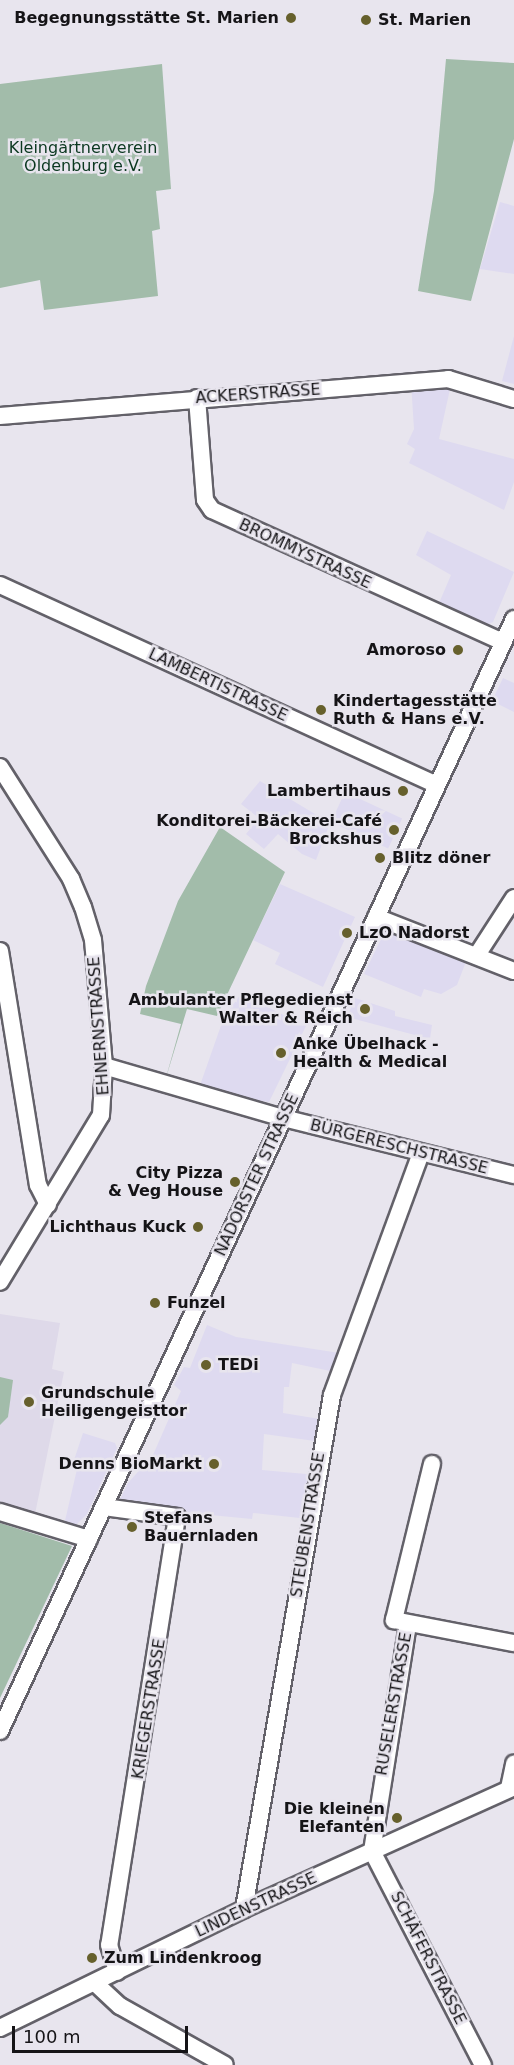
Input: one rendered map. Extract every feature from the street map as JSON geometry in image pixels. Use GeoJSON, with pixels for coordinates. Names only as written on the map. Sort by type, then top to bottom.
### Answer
{"type":"FeatureCollection","features":[{"type":"Feature","properties":{"kind":"street","name":"ACKERSTRASSE"},"geometry":{"type":"LineString","coordinates":[[0,416],[448,379],[514,399]]}},
{"type":"Feature","properties":{"kind":"street","name":"BROMMYSTRASSE"},"geometry":{"type":"LineString","coordinates":[[197,398],[205,500],[212,510],[503,642]]}},
{"type":"Feature","properties":{"kind":"street","name":"LAMBERTISTRASSE"},"geometry":{"type":"LineString","coordinates":[[0,585],[436,785]]}},
{"type":"Feature","properties":{"kind":"street","name":"NADORSTER STRASSE"},"geometry":{"type":"LineString","coordinates":[[0,1731],[514,620]]}},
{"type":"Feature","properties":{"kind":"street","name":"EHNERNSTRASSE"},"geometry":{"type":"LineString","coordinates":[[0,767],[71,879],[83,907],[93,940],[104,1066],[101,1115],[0,1282]]}},
{"type":"Feature","properties":{"kind":"street"},"geometry":{"type":"LineString","coordinates":[[477,955],[514,898]]}},
{"type":"Feature","properties":{"kind":"street"},"geometry":{"type":"LineString","coordinates":[[376,916],[514,971]]}},
{"type":"Feature","properties":{"kind":"street"},"geometry":{"type":"LineString","coordinates":[[0,951],[38,1185],[48,1205]]}},
{"type":"Feature","properties":{"kind":"street","name":"BÜRGERESCHSTRASSE"},"geometry":{"type":"LineString","coordinates":[[104,1066],[283,1118],[514,1175]]}},
{"type":"Feature","properties":{"kind":"street","name":"STEUBENSTRASSE"},"geometry":{"type":"LineString","coordinates":[[244,1909],[332,1395],[421,1153]]}},
{"type":"Feature","properties":{"kind":"street","name":"RUSELERSTRASSE"},"geometry":{"type":"LineString","coordinates":[[372,1851],[408,1624],[394,1620],[432,1464]]}},
{"type":"Feature","properties":{"kind":"street","name":"KRIEGERSTRASSE"},"geometry":{"type":"LineString","coordinates":[[104,1507],[177,1517],[109,1945],[117,1972]]}},
{"type":"Feature","properties":{"kind":"street"},"geometry":{"type":"LineString","coordinates":[[0,1512],[89,1539]]}},
{"type":"Feature","properties":{"kind":"street"},"geometry":{"type":"LineString","coordinates":[[408,1624],[514,1643]]}},
{"type":"Feature","properties":{"kind":"street"},"geometry":{"type":"LineString","coordinates":[[512,1788],[514,1764]]}},
{"type":"Feature","properties":{"kind":"street","name":"LINDENSTRASSE"},"geometry":{"type":"LineString","coordinates":[[0,2028],[244,1909],[512,1788]]}},
{"type":"Feature","properties":{"kind":"street","name":"SCHÄFERSTRASSE"},"geometry":{"type":"LineString","coordinates":[[372,1851],[483,2065]]}},
{"type":"Feature","properties":{"kind":"street"},"geometry":{"type":"LineString","coordinates":[[95,1983],[120,2006],[225,2065]]}},
{"type":"Feature","properties":{"kind":"shaded area"},"geometry":{"type":"Polygon","coordinates":[[[500,202],[514,206],[514,274],[480,269],[500,202]]]}},
{"type":"Feature","properties":{"kind":"shaded area"},"geometry":{"type":"Polygon","coordinates":[[[514,336],[514,384],[502,381],[514,336]]]}},
{"type":"Feature","properties":{"kind":"shaded area"},"geometry":{"type":"Polygon","coordinates":[[[452,380],[439,439],[514,459],[514,482],[504,510],[409,463],[415,449],[407,444],[414,429],[411,382],[452,380]]]}},
{"type":"Feature","properties":{"kind":"shaded area"},"geometry":{"type":"Polygon","coordinates":[[[427,531],[514,572],[493,622],[486,625],[439,603],[451,575],[416,555],[427,531]]]}},
{"type":"Feature","properties":{"kind":"shaded area"},"geometry":{"type":"Polygon","coordinates":[[[503,678],[514,683],[514,712],[492,701],[503,678]]]}},
{"type":"Feature","properties":{"kind":"shaded area"},"geometry":{"type":"Polygon","coordinates":[[[260,781],[330,823],[316,860],[302,854],[278,834],[264,849],[246,834],[259,818],[241,804],[260,781]]]}},
{"type":"Feature","properties":{"kind":"shaded area"},"geometry":{"type":"Polygon","coordinates":[[[345,792],[402,819],[388,849],[331,822],[345,792]]]}},
{"type":"Feature","properties":{"kind":"shaded area"},"geometry":{"type":"Polygon","coordinates":[[[280,884],[355,917],[323,987],[275,964],[280,953],[253,940],[280,884]]]}},
{"type":"Feature","properties":{"kind":"shaded area"},"geometry":{"type":"Polygon","coordinates":[[[387,927],[467,959],[457,985],[441,994],[424,989],[421,997],[364,974],[387,927]]]}},
{"type":"Feature","properties":{"kind":"shaded area"},"geometry":{"type":"Polygon","coordinates":[[[241,994],[306,1026],[269,1102],[198,1091],[224,1017],[241,994]]]}},
{"type":"Feature","properties":{"kind":"shaded area"},"geometry":{"type":"Polygon","coordinates":[[[355,998],[395,1011],[395,1016],[432,1025],[430,1039],[347,1017],[355,998]]]}},
{"type":"Feature","properties":{"kind":"shaded area","name":"Grundschule Heiligengeisttor"},"geometry":{"type":"Polygon","coordinates":[[[0,1314],[60,1323],[52,1369],[64,1372],[35,1514],[0,1504],[0,1314]]]}},
{"type":"Feature","properties":{"kind":"shaded area"},"geometry":{"type":"Polygon","coordinates":[[[207,1325],[236,1337],[346,1354],[340,1373],[292,1363],[289,1387],[284,1387],[283,1413],[326,1420],[322,1442],[264,1434],[262,1470],[317,1475],[309,1519],[253,1513],[252,1519],[117,1506],[128,1483],[153,1455],[181,1391],[174,1385],[184,1367],[190,1368],[207,1325]]]}},
{"type":"Feature","properties":{"kind":"shaded area"},"geometry":{"type":"Polygon","coordinates":[[[83,1433],[115,1443],[117,1448],[87,1514],[77,1524],[64,1525],[78,1465],[73,1463],[83,1433]]]}},
{"type":"Feature","properties":{"kind":"green space"},"geometry":{"type":"Polygon","coordinates":[[[446,59],[514,63],[514,139],[471,301],[418,291],[434,191],[446,59]]]}},
{"type":"Feature","properties":{"kind":"green space","name":"Kleingärtnerverein Oldenburg e.V."},"geometry":{"type":"Polygon","coordinates":[[[162,64],[171,189],[156,191],[160,229],[152,231],[158,296],[44,310],[40,280],[0,288],[0,84],[162,64]]]}},
{"type":"Feature","properties":{"kind":"green space"},"geometry":{"type":"Polygon","coordinates":[[[220,827],[285,872],[217,1016],[187,1009],[165,1081],[181,1024],[140,1014],[146,986],[178,901],[220,827]]]}},
{"type":"Feature","properties":{"kind":"green space"},"geometry":{"type":"Polygon","coordinates":[[[0,1377],[13,1380],[8,1417],[0,1425],[0,1377]]]}},
{"type":"Feature","properties":{"kind":"green space"},"geometry":{"type":"Polygon","coordinates":[[[0,1523],[72,1546],[0,1698],[0,1523]]]}},
{"type":"Feature","properties":{"kind":"place","name":"Begegnungsstätte St. Marien"},"geometry":{"type":"Point","coordinates":[291,18]}},
{"type":"Feature","properties":{"kind":"place","name":"St. Marien"},"geometry":{"type":"Point","coordinates":[366,20]}},
{"type":"Feature","properties":{"kind":"place","name":"Amoroso"},"geometry":{"type":"Point","coordinates":[458,650]}},
{"type":"Feature","properties":{"kind":"place","name":"Kindertagesstätte Ruth & Hans e.V."},"geometry":{"type":"Point","coordinates":[321,710]}},
{"type":"Feature","properties":{"kind":"place","name":"Lambertihaus"},"geometry":{"type":"Point","coordinates":[403,791]}},
{"type":"Feature","properties":{"kind":"place","name":"Konditorei-Bäckerei-Café Brockshus"},"geometry":{"type":"Point","coordinates":[394,830]}},
{"type":"Feature","properties":{"kind":"place","name":"Blitz döner"},"geometry":{"type":"Point","coordinates":[380,858]}},
{"type":"Feature","properties":{"kind":"place","name":"LzO Nadorst"},"geometry":{"type":"Point","coordinates":[347,933]}},
{"type":"Feature","properties":{"kind":"place","name":"Ambulanter Pflegedienst Walter & Reich"},"geometry":{"type":"Point","coordinates":[365,1009]}},
{"type":"Feature","properties":{"kind":"place","name":"Anke Übelhack - Health & Medical"},"geometry":{"type":"Point","coordinates":[281,1053]}},
{"type":"Feature","properties":{"kind":"place","name":"City Pizza & Veg House"},"geometry":{"type":"Point","coordinates":[235,1182]}},
{"type":"Feature","properties":{"kind":"place","name":"Lichthaus Kuck"},"geometry":{"type":"Point","coordinates":[198,1227]}},
{"type":"Feature","properties":{"kind":"place","name":"Funzel"},"geometry":{"type":"Point","coordinates":[155,1303]}},
{"type":"Feature","properties":{"kind":"place","name":"TEDi"},"geometry":{"type":"Point","coordinates":[206,1365]}},
{"type":"Feature","properties":{"kind":"place","name":"Grundschule Heiligengeisttor"},"geometry":{"type":"Point","coordinates":[29,1402]}},
{"type":"Feature","properties":{"kind":"place","name":"Denns BioMarkt"},"geometry":{"type":"Point","coordinates":[214,1464]}},
{"type":"Feature","properties":{"kind":"place","name":"Stefans Bauernladen"},"geometry":{"type":"Point","coordinates":[132,1527]}},
{"type":"Feature","properties":{"kind":"place","name":"Die kleinen Elefanten"},"geometry":{"type":"Point","coordinates":[397,1818]}},
{"type":"Feature","properties":{"kind":"place","name":"Zum Lindenkroog"},"geometry":{"type":"Point","coordinates":[92,1958]}}]}
